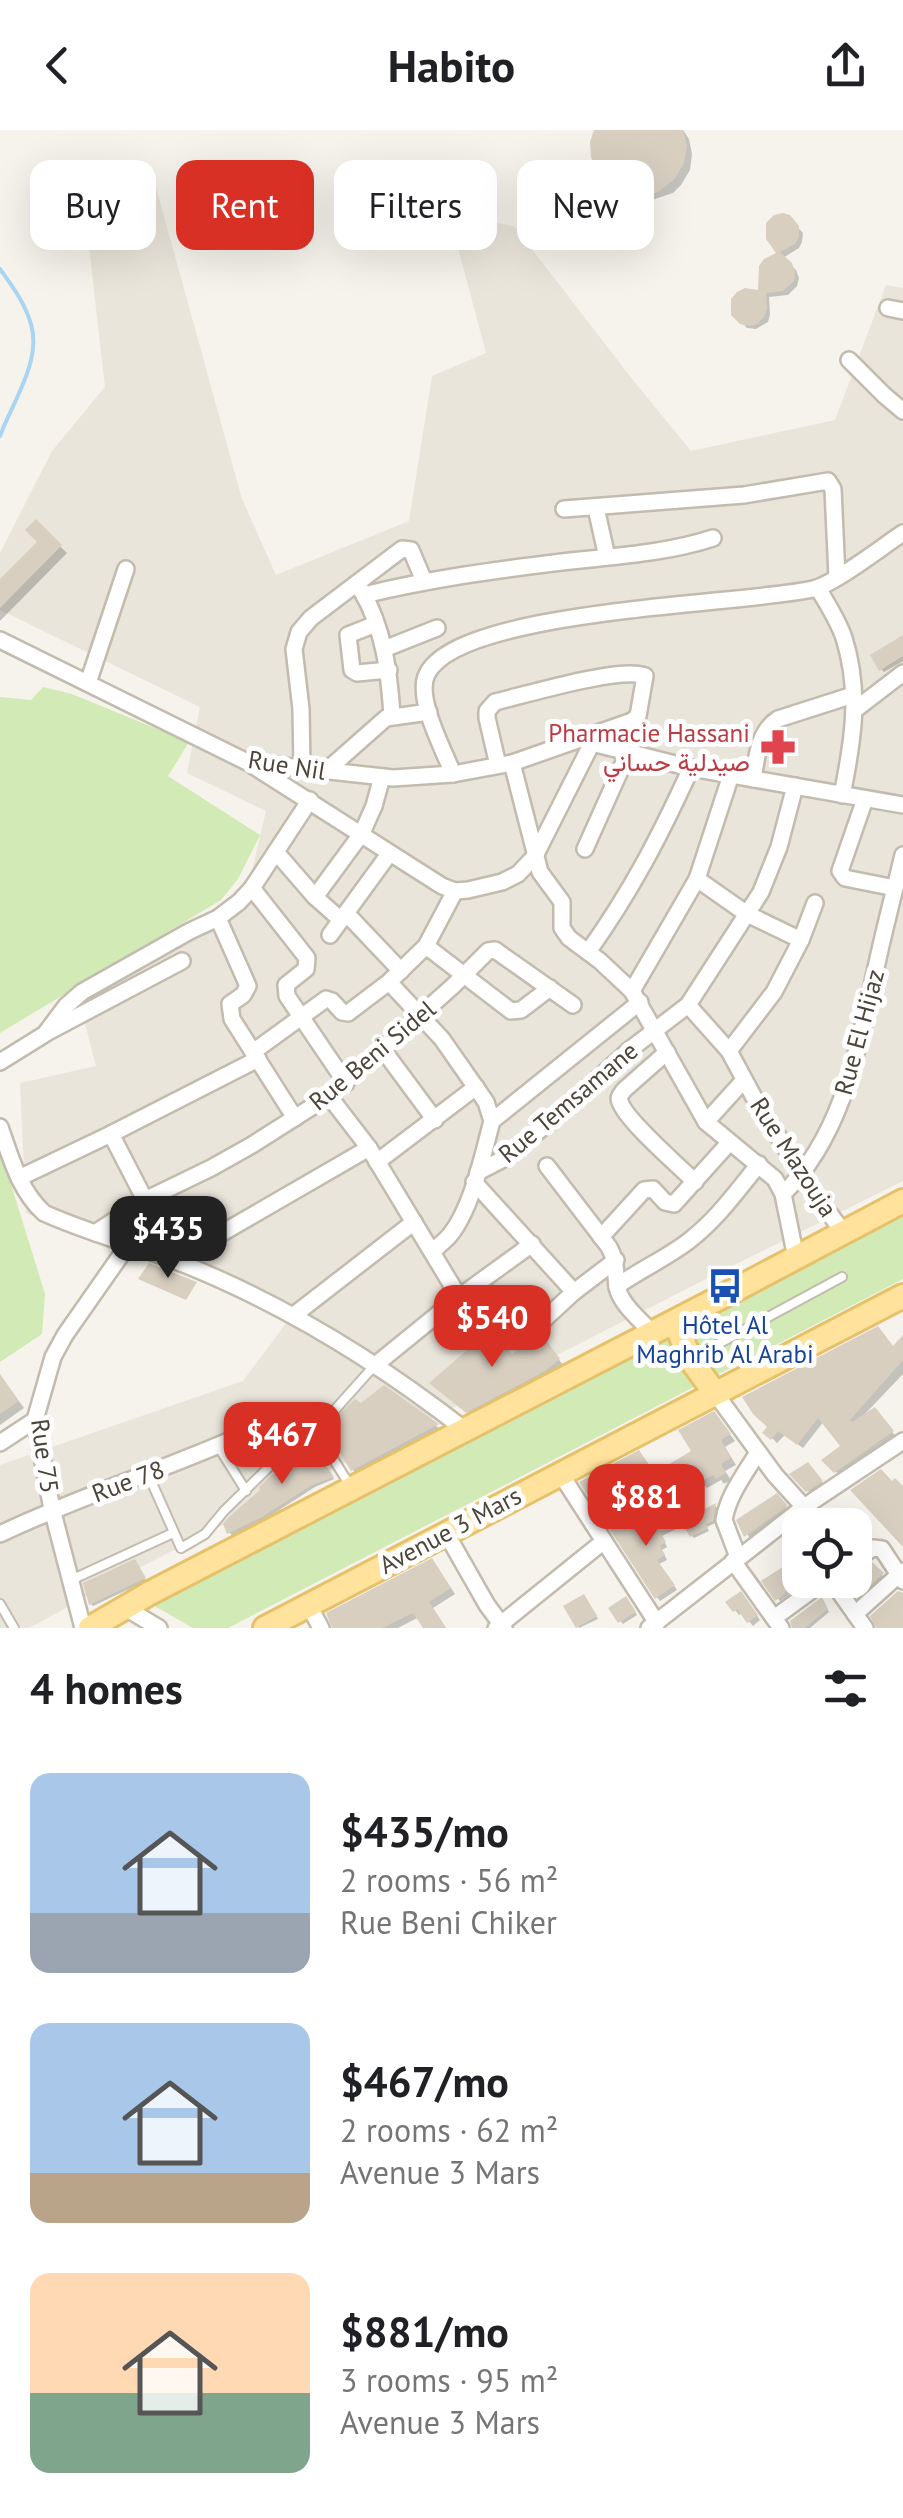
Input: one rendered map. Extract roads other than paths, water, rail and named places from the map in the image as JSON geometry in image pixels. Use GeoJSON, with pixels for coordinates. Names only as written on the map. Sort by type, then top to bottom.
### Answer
{"type":"FeatureCollection","features":[{"type":"Feature","properties":{"kind":"main road"},"geometry":{"type":"LineString","coordinates":[[86,1628],[903,1201]]}},
{"type":"Feature","properties":{"kind":"main road","name":"Avenue 3 Mars"},"geometry":{"type":"LineString","coordinates":[[265,1628],[903,1296]]}},
{"type":"Feature","properties":{"kind":"main road"},"geometry":{"type":"LineString","coordinates":[[675,1322],[690,1360],[715,1393]]}},
{"type":"Feature","properties":{"kind":"street"},"geometry":{"type":"LineString","coordinates":[[849,360],[903,411]]}},
{"type":"Feature","properties":{"kind":"street"},"geometry":{"type":"LineString","coordinates":[[564,510],[758,494],[828,481],[833,489],[837,577]]}},
{"type":"Feature","properties":{"kind":"street"},"geometry":{"type":"LineString","coordinates":[[596,508],[607,557]]}},
{"type":"Feature","properties":{"kind":"street"},"geometry":{"type":"LineString","coordinates":[[454,774],[423,695],[424,679],[433,665],[453,651],[537,623],[818,588],[903,533]]}},
{"type":"Feature","properties":{"kind":"street"},"geometry":{"type":"LineString","coordinates":[[360,588],[671,550],[713,538]]}},
{"type":"Feature","properties":{"kind":"street"},"geometry":{"type":"LineString","coordinates":[[302,768],[301,709],[294,657],[299,632],[311,618],[360,588],[404,548],[411,550],[424,581]]}},
{"type":"Feature","properties":{"kind":"street"},"geometry":{"type":"LineString","coordinates":[[88,682],[126,569]]}},
{"type":"Feature","properties":{"kind":"street"},"geometry":{"type":"LineString","coordinates":[[360,588],[384,649],[392,716]]}},
{"type":"Feature","properties":{"kind":"street"},"geometry":{"type":"LineString","coordinates":[[818,588],[844,638],[854,702],[852,747],[842,795]]}},
{"type":"Feature","properties":{"kind":"street"},"geometry":{"type":"LineString","coordinates":[[376,624],[348,635],[352,670],[388,670]]}},
{"type":"Feature","properties":{"kind":"street"},"geometry":{"type":"LineString","coordinates":[[384,649],[437,628]]}},
{"type":"Feature","properties":{"kind":"street","name":"Rue Nil"},"geometry":{"type":"LineString","coordinates":[[0,640],[247,762],[382,777],[454,774],[505,764],[594,739],[638,716],[646,681],[642,674],[612,676],[495,702],[487,711],[487,718],[505,764]]}},
{"type":"Feature","properties":{"kind":"street"},"geometry":{"type":"LineString","coordinates":[[753,779],[762,738],[768,726],[778,719],[854,702],[903,674]]}},
{"type":"Feature","properties":{"kind":"street"},"geometry":{"type":"LineString","coordinates":[[326,771],[378,723],[392,716],[429,712]]}},
{"type":"Feature","properties":{"kind":"street"},"geometry":{"type":"LineString","coordinates":[[247,762],[389,854],[454,890],[502,882],[518,874],[535,856],[594,739],[628,753],[691,768],[903,805]]}},
{"type":"Feature","properties":{"kind":"street"},"geometry":{"type":"LineString","coordinates":[[584,849],[628,753]]}},
{"type":"Feature","properties":{"kind":"street"},"geometry":{"type":"LineString","coordinates":[[505,764],[535,856],[546,881],[562,902],[562,928],[636,996],[706,1122],[776,1179],[783,1194],[796,1258]]}},
{"type":"Feature","properties":{"kind":"street"},"geometry":{"type":"LineString","coordinates":[[588,952],[641,871],[691,768]]}},
{"type":"Feature","properties":{"kind":"street"},"geometry":{"type":"LineString","coordinates":[[492,1121],[636,996],[696,878],[731,775]]}},
{"type":"Feature","properties":{"kind":"street"},"geometry":{"type":"LineString","coordinates":[[315,897],[362,833],[382,777]]}},
{"type":"Feature","properties":{"kind":"street","name":"Rue Temsamane"},"geometry":{"type":"LineString","coordinates":[[477,1177],[556,1117],[628,1051],[688,1005],[761,892],[779,848],[794,786]]}},
{"type":"Feature","properties":{"kind":"street"},"geometry":{"type":"LineString","coordinates":[[865,799],[840,871],[845,878],[895,888]]}},
{"type":"Feature","properties":{"kind":"street"},"geometry":{"type":"LineString","coordinates":[[45,1034],[82,992],[218,918],[252,888],[310,800]]}},
{"type":"Feature","properties":{"kind":"street"},"geometry":{"type":"LineString","coordinates":[[276,852],[315,897],[344,916],[395,976],[489,1108],[492,1121],[477,1177],[456,1226],[432,1252]]}},
{"type":"Feature","properties":{"kind":"street"},"geometry":{"type":"LineString","coordinates":[[330,935],[389,854]]}},
{"type":"Feature","properties":{"kind":"street","name":"Rue El Hijaz"},"geometry":{"type":"LineString","coordinates":[[783,1194],[803,1174],[832,1124],[845,1090],[864,1027],[903,855]]}},
{"type":"Feature","properties":{"kind":"street"},"geometry":{"type":"LineString","coordinates":[[696,878],[748,914],[800,940]]}},
{"type":"Feature","properties":{"kind":"street"},"geometry":{"type":"LineString","coordinates":[[252,888],[307,958],[306,969],[288,982],[287,996],[346,1083]]}},
{"type":"Feature","properties":{"kind":"street"},"geometry":{"type":"LineString","coordinates":[[18,1178],[111,1134],[255,1056],[326,999],[348,1013],[426,946],[454,890]]}},
{"type":"Feature","properties":{"kind":"street"},"geometry":{"type":"LineString","coordinates":[[729,1051],[774,992],[815,903]]}},
{"type":"Feature","properties":{"kind":"street"},"geometry":{"type":"LineString","coordinates":[[218,918],[248,986],[230,1004],[230,1015],[295,1118]]}},
{"type":"Feature","properties":{"kind":"street"},"geometry":{"type":"LineString","coordinates":[[886,927],[903,935]]}},
{"type":"Feature","properties":{"kind":"street"},"geometry":{"type":"LineString","coordinates":[[426,946],[506,1008],[516,1012],[550,988],[573,1005]]}},
{"type":"Feature","properties":{"kind":"street","name":"Rue Beni Sidel"},"geometry":{"type":"LineString","coordinates":[[95,1233],[145,1200],[211,1168],[329,1096],[485,954],[495,950],[550,988]]}},
{"type":"Feature","properties":{"kind":"street"},"geometry":{"type":"LineString","coordinates":[[0,1062],[182,961]]}},
{"type":"Feature","properties":{"kind":"street","name":"Rue Mazouja"},"geometry":{"type":"LineString","coordinates":[[688,1005],[729,1051],[803,1174],[844,1233]]}},
{"type":"Feature","properties":{"kind":"street"},"geometry":{"type":"LineString","coordinates":[[382,1048],[435,1120]]}},
{"type":"Feature","properties":{"kind":"street"},"geometry":{"type":"LineString","coordinates":[[668,1052],[624,1090],[620,1101],[695,1182]]}},
{"type":"Feature","properties":{"kind":"street"},"geometry":{"type":"LineString","coordinates":[[706,1122],[744,1080]]}},
{"type":"Feature","properties":{"kind":"street"},"geometry":{"type":"LineString","coordinates":[[181,1264],[222,1234],[435,1120],[476,1088]]}},
{"type":"Feature","properties":{"kind":"street"},"geometry":{"type":"LineString","coordinates":[[329,1096],[373,1155],[459,1297]]}},
{"type":"Feature","properties":{"kind":"street"},"geometry":{"type":"LineString","coordinates":[[0,1127],[18,1178],[44,1212],[181,1264],[294,1315],[402,1381],[465,1430]]}},
{"type":"Feature","properties":{"kind":"street"},"geometry":{"type":"LineString","coordinates":[[111,1134],[145,1200]]}},
{"type":"Feature","properties":{"kind":"street"},"geometry":{"type":"LineString","coordinates":[[600,1238],[644,1190],[653,1190],[672,1205],[729,1143]]}},
{"type":"Feature","properties":{"kind":"street"},"geometry":{"type":"LineString","coordinates":[[617,1286],[704,1229],[759,1164]]}},
{"type":"Feature","properties":{"kind":"street"},"geometry":{"type":"LineString","coordinates":[[547,1166],[616,1260],[622,1299],[652,1333]]}},
{"type":"Feature","properties":{"kind":"street"},"geometry":{"type":"LineString","coordinates":[[477,1177],[574,1292]]}},
{"type":"Feature","properties":{"kind":"street"},"geometry":{"type":"LineString","coordinates":[[294,1315],[414,1222]]}},
{"type":"Feature","properties":{"kind":"street"},"geometry":{"type":"LineString","coordinates":[[374,1366],[532,1244]]}},
{"type":"Feature","properties":{"kind":"street","name":"Rue 75"},"geometry":{"type":"LineString","coordinates":[[86,1628],[52,1509],[34,1420],[53,1357],[128,1245]]}},
{"type":"Feature","properties":{"kind":"street"},"geometry":{"type":"LineString","coordinates":[[534,1328],[616,1260]]}},
{"type":"Feature","properties":{"kind":"street"},"geometry":{"type":"LineString","coordinates":[[715,1393],[804,1507]]}},
{"type":"Feature","properties":{"kind":"street"},"geometry":{"type":"LineString","coordinates":[[0,1443],[34,1420]]}},
{"type":"Feature","properties":{"kind":"street","name":"Rue 78"},"geometry":{"type":"LineString","coordinates":[[0,1534],[52,1509],[258,1428]]}},
{"type":"Feature","properties":{"kind":"street"},"geometry":{"type":"LineString","coordinates":[[560,1473],[653,1625],[804,1507],[903,1441]]}},
{"type":"Feature","properties":{"kind":"street"},"geometry":{"type":"LineString","coordinates":[[758,1452],[725,1514],[736,1559],[778,1623],[807,1598]]}},
{"type":"Feature","properties":{"kind":"street"},"geometry":{"type":"LineString","coordinates":[[593,1524],[649,1485],[664,1497]]}},
{"type":"Feature","properties":{"kind":"street"},"geometry":{"type":"LineString","coordinates":[[446,1533],[500,1627],[604,1540]]}},
{"type":"Feature","properties":{"kind":"street"},"geometry":{"type":"LineString","coordinates":[[855,1614],[901,1576],[882,1549],[872,1549]]}},
{"type":"Feature","properties":{"kind":"street"},"geometry":{"type":"LineString","coordinates":[[842,1598],[865,1628]]}},
{"type":"Feature","properties":{"kind":"street"},"geometry":{"type":"LineString","coordinates":[[308,1604],[322,1628]]}},
{"type":"Feature","properties":{"kind":"street"},"geometry":{"type":"LineString","coordinates":[[124,1607],[160,1628]]}},
{"type":"Feature","properties":{"kind":"lane"},"geometry":{"type":"LineString","coordinates":[[690,1360],[842,1278]]}},
{"type":"Feature","properties":{"kind":"lane"},"geometry":{"type":"LineString","coordinates":[[181,1548],[205,1534],[278,1459],[332,1412],[374,1366]]}},
{"type":"Feature","properties":{"kind":"lane"},"geometry":{"type":"LineString","coordinates":[[314,1428],[352,1490]]}},
{"type":"Feature","properties":{"kind":"lane"},"geometry":{"type":"LineString","coordinates":[[218,1446],[246,1491]]}},
{"type":"Feature","properties":{"kind":"lane"},"geometry":{"type":"LineString","coordinates":[[148,1474],[192,1571]]}},
{"type":"Feature","properties":{"kind":"lane"},"geometry":{"type":"LineString","coordinates":[[71,1580],[173,1533]]}},
{"type":"Feature","properties":{"kind":"lane"},"geometry":{"type":"LineString","coordinates":[[0,1604],[14,1628]]}},
{"type":"Feature","properties":{"kind":"waterway"},"geometry":{"type":"LineString","coordinates":[[0,269],[25,309],[33,338],[24,382],[0,436]]}},
{"type":"Feature","properties":{"kind":"place","name":"Pharmacie Hassani صيدلية حساني"},"geometry":{"type":"Point","coordinates":[778,747]}},
{"type":"Feature","properties":{"kind":"place","name":"Hôtel Al Maghrib Al Arabi"},"geometry":{"type":"Point","coordinates":[725,1286]}}]}
